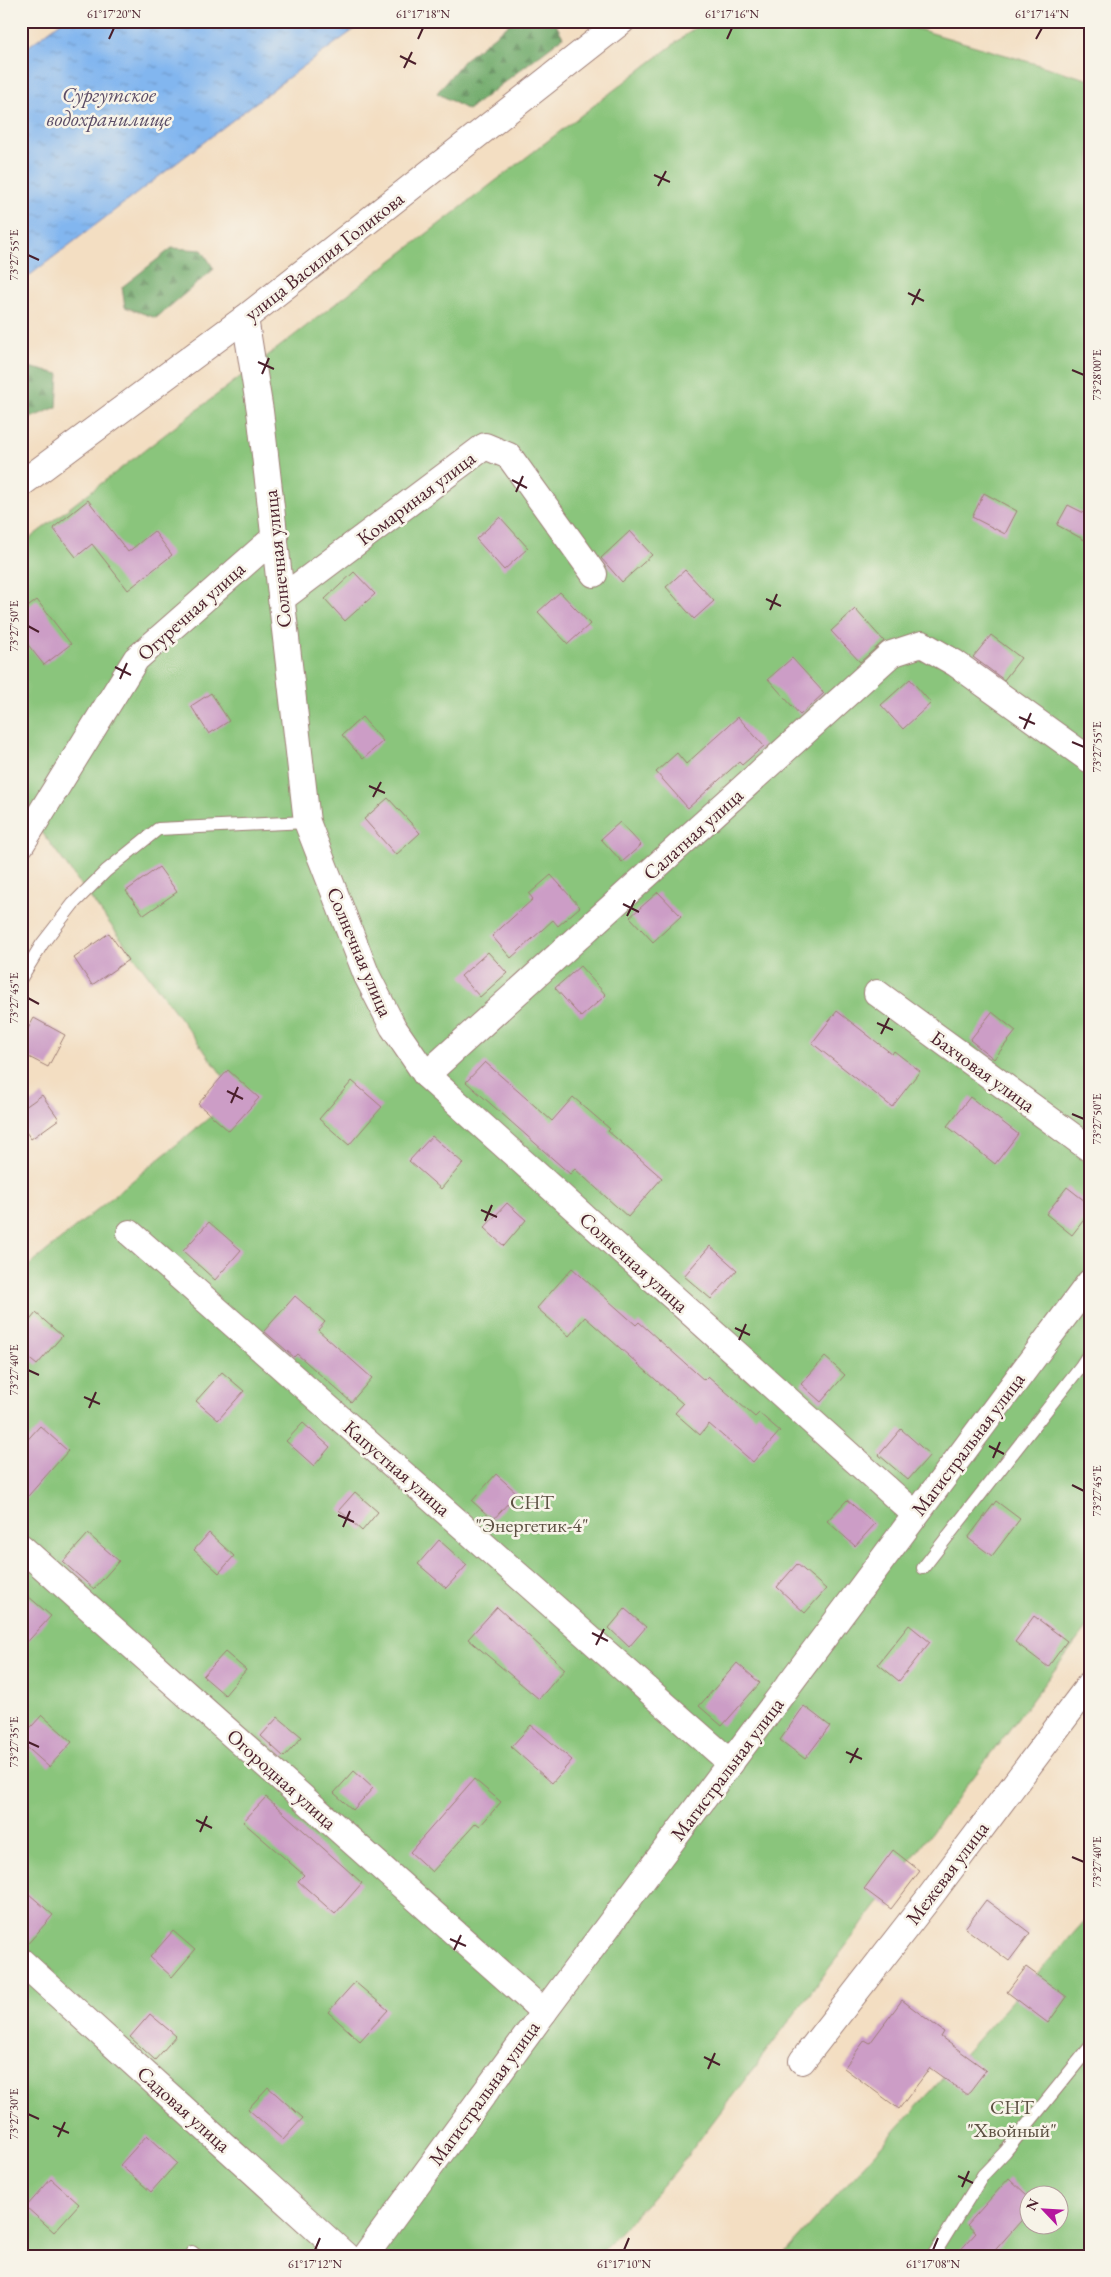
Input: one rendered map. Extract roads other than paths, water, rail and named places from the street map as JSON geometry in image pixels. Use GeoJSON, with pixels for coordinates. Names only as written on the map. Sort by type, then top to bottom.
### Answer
{"type":"FeatureCollection","features":[{"type":"Feature","properties":{"kind":"street","name":"улица Василия Голикова"},"geometry":{"type":"LineString","coordinates":[[21,484],[245,318],[622,21]]}},
{"type":"Feature","properties":{"kind":"street","name":"Солнечная улица"},"geometry":{"type":"LineString","coordinates":[[245,318],[260,411],[307,822],[367,976],[392,1027],[426,1076],[915,1514]]}},
{"type":"Feature","properties":{"kind":"street","name":"Комариная улица"},"geometry":{"type":"LineString","coordinates":[[281,598],[486,446],[509,456],[594,574]]}},
{"type":"Feature","properties":{"kind":"street","name":"Огуречная улица"},"geometry":{"type":"LineString","coordinates":[[21,845],[136,659],[275,536]]}},
{"type":"Feature","properties":{"kind":"street","name":"Салатная улица"},"geometry":{"type":"LineString","coordinates":[[426,1076],[892,654],[922,644],[955,663],[1090,760]]}},
{"type":"Feature","properties":{"kind":"street","name":"Бахчовая улица"},"geometry":{"type":"LineString","coordinates":[[877,993],[1090,1148]]}},
{"type":"Feature","properties":{"kind":"street","name":"Капустная улица"},"geometry":{"type":"LineString","coordinates":[[130,1233],[731,1763]]}},
{"type":"Feature","properties":{"kind":"street","name":"Магистральная улица"},"geometry":{"type":"LineString","coordinates":[[365,2256],[544,2012],[1090,1282]]}},
{"type":"Feature","properties":{"kind":"street","name":"Огородная улица"},"geometry":{"type":"LineString","coordinates":[[21,1547],[544,2012]]}},
{"type":"Feature","properties":{"kind":"street","name":"Межевая улица"},"geometry":{"type":"LineString","coordinates":[[802,2061],[932,1894],[1090,1684]]}},
{"type":"Feature","properties":{"kind":"street","name":"Садовая улица"},"geometry":{"type":"LineString","coordinates":[[21,1961],[346,2256]]}},
{"type":"Feature","properties":{"kind":"lane"},"geometry":{"type":"LineString","coordinates":[[21,978],[42,944],[73,904],[106,871],[158,829],[307,822]]}},
{"type":"Feature","properties":{"kind":"lane"},"geometry":{"type":"LineString","coordinates":[[923,1568],[1090,1352]]}},
{"type":"Feature","properties":{"kind":"lane"},"geometry":{"type":"LineString","coordinates":[[933,2256],[983,2175],[1005,2152],[1090,2047]]}},
{"type":"Feature","properties":{"kind":"water","name":"Сургутское водохранилище"},"geometry":{"type":"Polygon","coordinates":[[[62,21],[366,21],[289,77],[21,282],[21,52],[62,21]]]}},
{"type":"Feature","properties":{"kind":"park label","name":"СНТ \"Энергетик-4\""},"geometry":{"type":"Point","coordinates":[532,1514]}},
{"type":"Feature","properties":{"kind":"park label","name":"СНТ \"Хвойный\""},"geometry":{"type":"Point","coordinates":[1012,2118]}}]}
